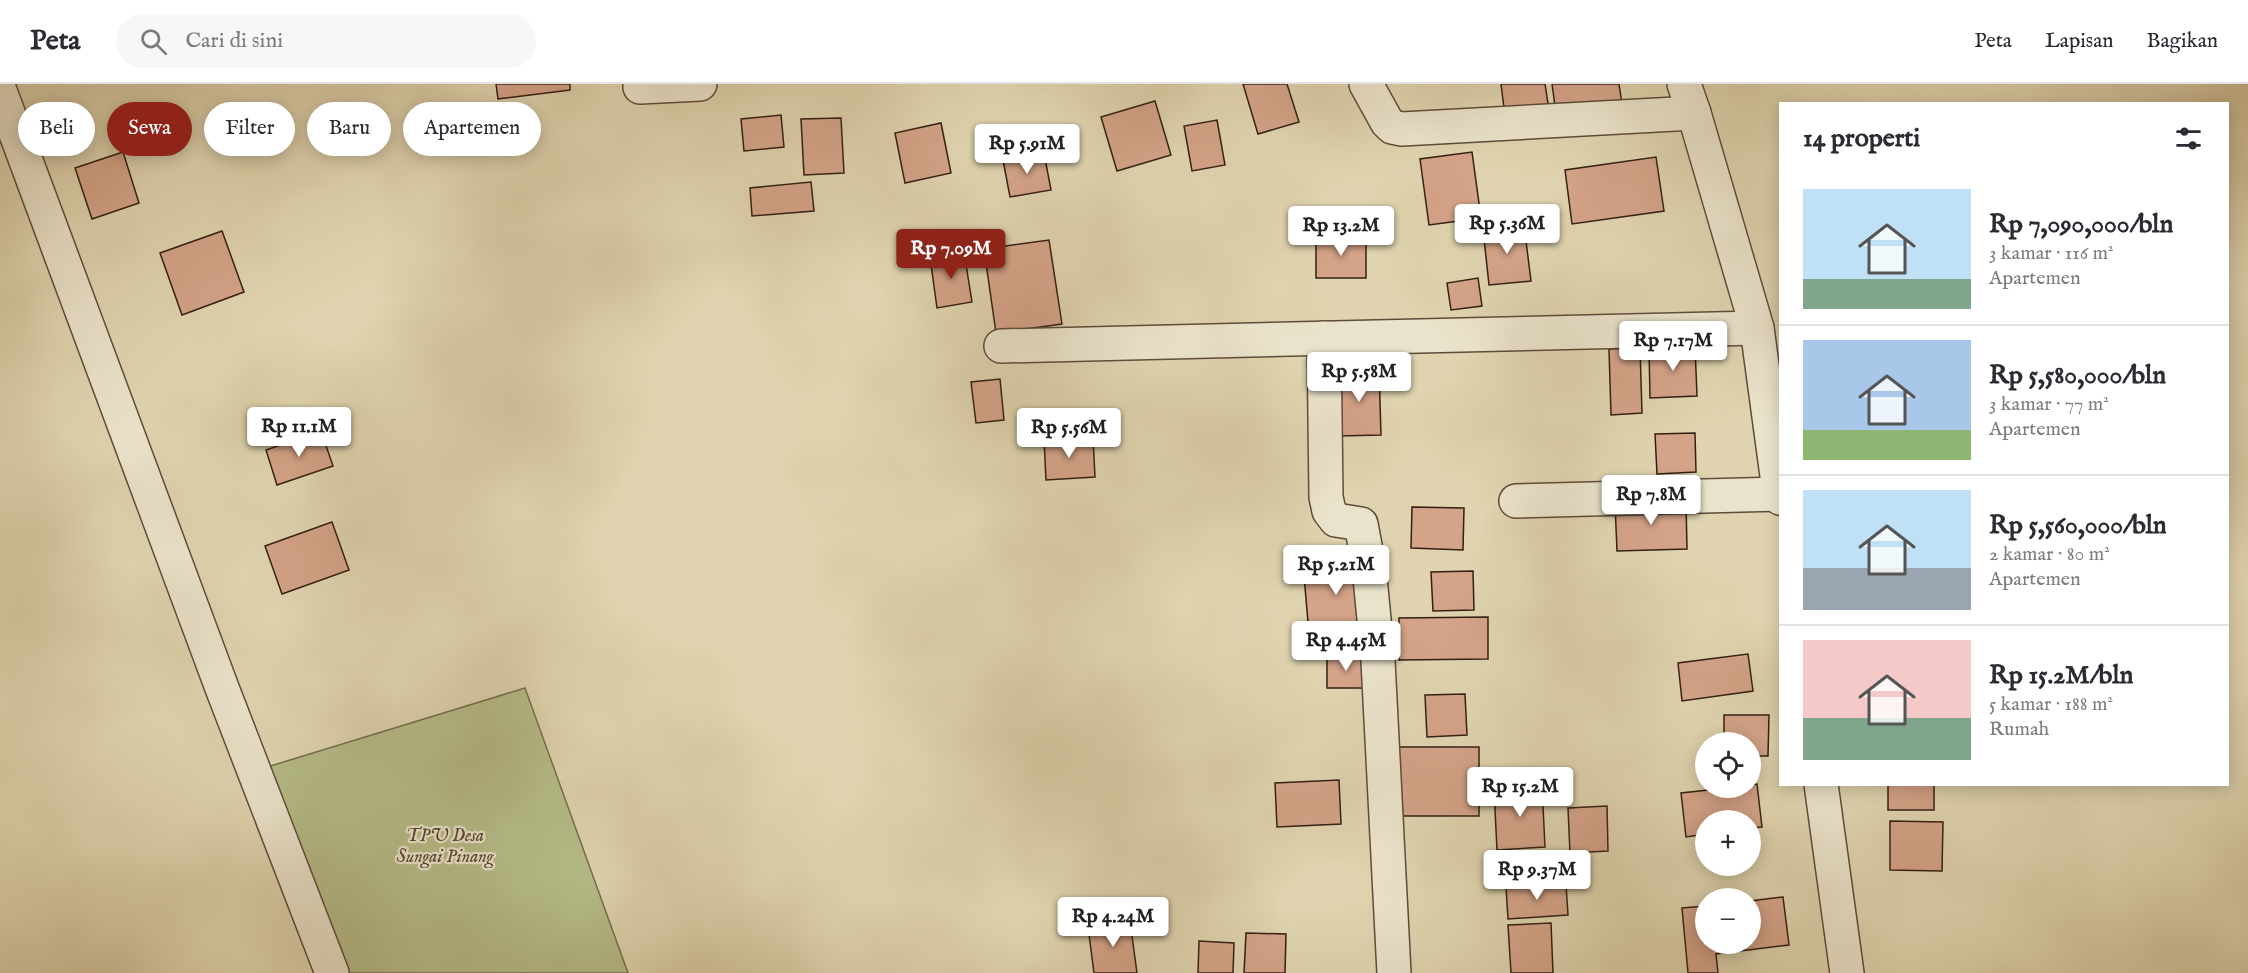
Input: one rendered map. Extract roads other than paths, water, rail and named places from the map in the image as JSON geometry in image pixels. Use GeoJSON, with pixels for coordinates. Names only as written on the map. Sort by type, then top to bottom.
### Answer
{"type":"FeatureCollection","features":[{"type":"Feature","properties":{"kind":"street"},"geometry":{"type":"LineString","coordinates":[[639,87],[700,84]]}},
{"type":"Feature","properties":{"kind":"street"},"geometry":{"type":"LineString","coordinates":[[1366,84],[1387,122],[1392,127],[1402,129],[1689,98],[1756,328],[1779,489]]}},
{"type":"Feature","properties":{"kind":"street"},"geometry":{"type":"LineString","coordinates":[[0,91],[222,688],[332,973]]}},
{"type":"Feature","properties":{"kind":"street"},"geometry":{"type":"LineString","coordinates":[[1000,346],[1756,328]]}},
{"type":"Feature","properties":{"kind":"street"},"geometry":{"type":"LineString","coordinates":[[1324,338],[1326,497],[1329,512],[1336,520],[1361,524],[1369,567],[1378,661],[1394,973]]}},
{"type":"Feature","properties":{"kind":"street"},"geometry":{"type":"LineString","coordinates":[[1516,501],[1779,496]]}},
{"type":"Feature","properties":{"kind":"street"},"geometry":{"type":"LineString","coordinates":[[1821,786],[1847,973]]}},
{"type":"Feature","properties":{"kind":"park label","name":"TPU Desa Sungai Pinang"},"geometry":{"type":"Point","coordinates":[445,846]}}]}
